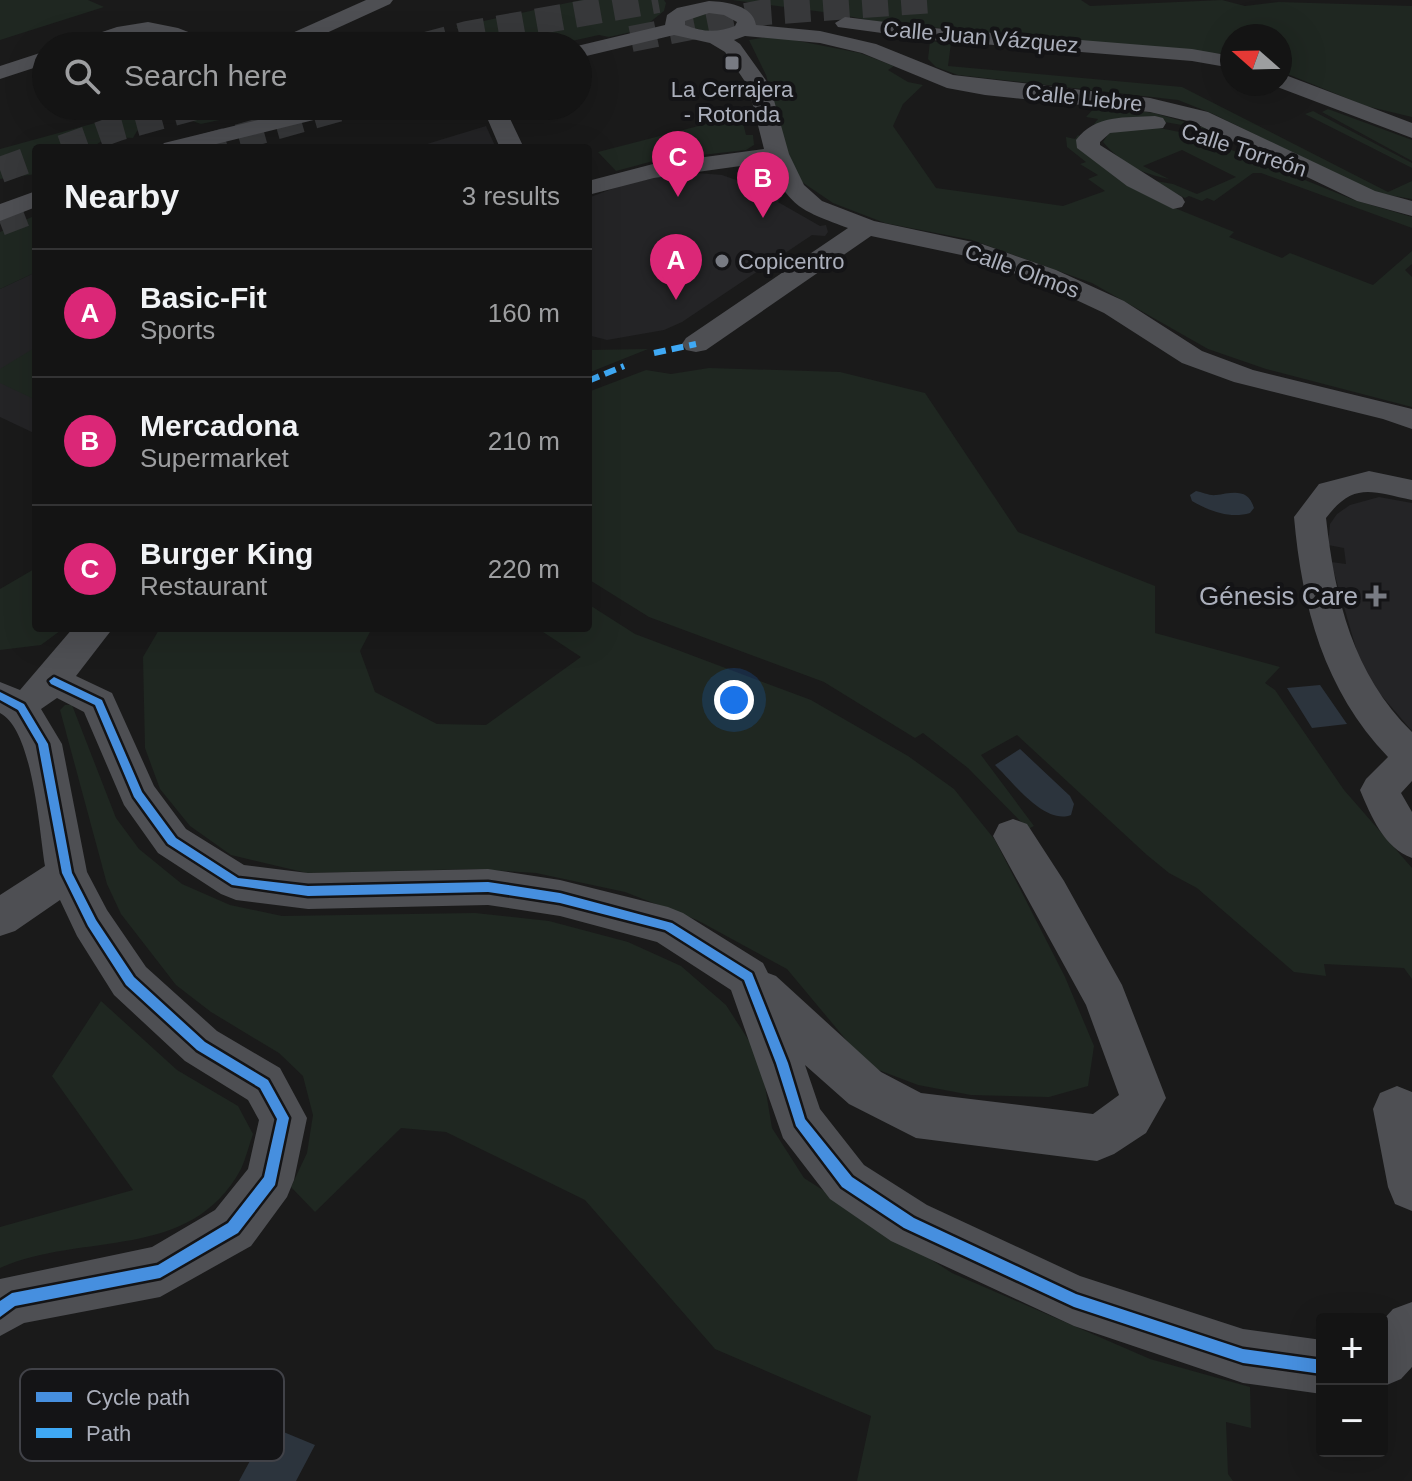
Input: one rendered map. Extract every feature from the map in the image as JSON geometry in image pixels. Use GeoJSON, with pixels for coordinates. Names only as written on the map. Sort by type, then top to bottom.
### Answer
{"type":"FeatureCollection","features":[{"type":"Feature","properties":{"kind":"street"},"geometry":{"type":"LineString","coordinates":[[312,32],[383,0]]}},
{"type":"Feature","properties":{"kind":"street","name":"Calle Juan Vázquez"},"geometry":{"type":"LineString","coordinates":[[592,47],[678,13],[709,7],[775,12],[877,29],[1220,60]]}},
{"type":"Feature","properties":{"kind":"street"},"geometry":{"type":"LineString","coordinates":[[678,13],[692,36],[716,38],[743,30],[747,22],[743,15],[731,10]]}},
{"type":"Feature","properties":{"kind":"street"},"geometry":{"type":"LineString","coordinates":[[122,32],[150,29],[171,32]]}},
{"type":"Feature","properties":{"kind":"street","name":"Calle Liebre"},"geometry":{"type":"LineString","coordinates":[[743,30],[820,37],[869,48],[947,81],[985,88],[1150,105],[1200,117],[1366,196],[1412,209]]}},
{"type":"Feature","properties":{"kind":"street"},"geometry":{"type":"LineString","coordinates":[[716,38],[733,48],[759,86],[777,154],[793,189]]}},
{"type":"Feature","properties":{"kind":"street"},"geometry":{"type":"LineString","coordinates":[[0,73],[32,62]]}},
{"type":"Feature","properties":{"kind":"street"},"geometry":{"type":"LineString","coordinates":[[1292,85],[1412,131]]}},
{"type":"Feature","properties":{"kind":"street"},"geometry":{"type":"LineString","coordinates":[[1371,116],[1412,124]]}},
{"type":"Feature","properties":{"kind":"street"},"geometry":{"type":"LineString","coordinates":[[188,144],[285,120]]}},
{"type":"Feature","properties":{"kind":"street"},"geometry":{"type":"LineString","coordinates":[[499,120],[510,144]]}},
{"type":"Feature","properties":{"kind":"street","name":"Calle Torreón"},"geometry":{"type":"LineString","coordinates":[[1173,202],[1102,158],[1089,148],[1088,140],[1104,126],[1157,123],[1189,129],[1321,176]]}},
{"type":"Feature","properties":{"kind":"street"},"geometry":{"type":"LineString","coordinates":[[592,187],[653,171],[777,154]]}},
{"type":"Feature","properties":{"kind":"street","name":"Calle Olmos"},"geometry":{"type":"LineString","coordinates":[[698,164],[744,173],[793,189],[813,206],[867,227],[973,250],[1047,276],[1114,307],[1192,357],[1244,376],[1393,412],[1412,420]]}},
{"type":"Feature","properties":{"kind":"street"},"geometry":{"type":"LineString","coordinates":[[0,213],[32,200]]}},
{"type":"Feature","properties":{"kind":"street"},"geometry":{"type":"LineString","coordinates":[[696,344],[867,227]]}},
{"type":"Feature","properties":{"kind":"street"},"geometry":{"type":"LineString","coordinates":[[1412,490],[1369,481],[1330,491],[1310,517],[1313,563],[1348,675],[1380,724],[1412,759],[1380,790],[1389,812],[1412,841]]}},
{"type":"Feature","properties":{"kind":"street"},"geometry":{"type":"LineString","coordinates":[[25,695],[91,632]]}},
{"type":"Feature","properties":{"kind":"street"},"geometry":{"type":"LineString","coordinates":[[0,1310],[12,1300],[160,1271],[233,1228],[270,1180],[283,1118],[264,1084],[201,1046],[130,981],[92,923],[67,873],[43,744],[25,695]]}},
{"type":"Feature","properties":{"kind":"street"},"geometry":{"type":"LineString","coordinates":[[25,695],[99,703],[138,794],[172,841],[236,882],[308,891],[488,887],[560,898],[668,926],[748,977],[804,1034],[865,1088],[916,1115],[1097,1138],[1137,1114],[1143,1098],[1106,999],[1049,894],[1013,836]]}},
{"type":"Feature","properties":{"kind":"street"},"geometry":{"type":"LineString","coordinates":[[0,918],[67,873]]}},
{"type":"Feature","properties":{"kind":"street"},"geometry":{"type":"LineString","coordinates":[[748,977],[782,1063],[800,1122],[847,1182],[909,1223],[1074,1300],[1243,1356],[1316,1366]]}},
{"type":"Feature","properties":{"kind":"street"},"geometry":{"type":"LineString","coordinates":[[1397,1109],[1412,1187]]}},
{"type":"Feature","properties":{"kind":"street"},"geometry":{"type":"LineString","coordinates":[[1388,1354],[1412,1328]]}},
{"type":"Feature","properties":{"kind":"shaded area"},"geometry":{"type":"Polygon","coordinates":[[[0,0],[88,0],[104,7],[0,40],[0,0]]]}},
{"type":"Feature","properties":{"kind":"shaded area"},"geometry":{"type":"Polygon","coordinates":[[[581,0],[664,0],[666,3],[664,11],[640,30],[609,37],[592,37],[592,32],[460,32],[456,27],[581,0]]]}},
{"type":"Feature","properties":{"kind":"shaded area"},"geometry":{"type":"Polygon","coordinates":[[[732,0],[1081,0],[1090,6],[1222,0],[1245,6],[1278,2],[1412,6],[1412,117],[1366,106],[1292,76],[1292,24],[1220,24],[1220,54],[885,23],[732,0]]]}},
{"type":"Feature","properties":{"kind":"shaded area"},"geometry":{"type":"Polygon","coordinates":[[[704,13],[724,15],[731,19],[732,25],[710,31],[689,25],[690,19],[704,13]]]}},
{"type":"Feature","properties":{"kind":"shaded area"},"geometry":{"type":"Polygon","coordinates":[[[773,36],[860,53],[894,66],[888,70],[908,82],[923,85],[903,104],[893,126],[936,188],[1063,206],[1105,191],[1088,179],[1098,175],[1080,164],[1086,162],[1067,147],[1066,137],[1075,139],[1078,135],[1160,202],[1234,232],[1229,237],[1282,258],[1290,253],[1373,285],[1412,251],[1412,264],[1405,270],[1412,277],[1412,407],[1266,369],[1208,349],[1092,283],[972,240],[885,223],[833,203],[802,182],[790,161],[766,75],[749,40],[773,36]]]}},
{"type":"Feature","properties":{"kind":"shaded area"},"geometry":{"type":"Polygon","coordinates":[[[930,41],[951,43],[948,66],[1182,87],[1388,192],[1412,181],[1412,199],[1377,193],[1178,100],[958,75],[936,67],[928,59],[930,41]]]}},
{"type":"Feature","properties":{"kind":"shaded area"},"geometry":{"type":"Polygon","coordinates":[[[1097,105],[1154,113],[1216,131],[1142,118],[1091,128],[1098,119],[1086,117],[1097,105]]]}},
{"type":"Feature","properties":{"kind":"shaded area"},"geometry":{"type":"Polygon","coordinates":[[[1328,109],[1412,140],[1412,161],[1322,112],[1328,109]]]}},
{"type":"Feature","properties":{"kind":"shaded area"},"geometry":{"type":"Polygon","coordinates":[[[1313,111],[1412,163],[1412,168],[1305,114],[1313,111]]]}},
{"type":"Feature","properties":{"kind":"shaded area"},"geometry":{"type":"Polygon","coordinates":[[[741,115],[746,135],[753,135],[754,145],[746,150],[657,160],[616,171],[598,152],[741,115]]]}},
{"type":"Feature","properties":{"kind":"shaded area"},"geometry":{"type":"Polygon","coordinates":[[[106,120],[136,120],[146,127],[137,131],[133,138],[107,137],[97,144],[32,144],[32,175],[0,179],[0,149],[106,120]]]}},
{"type":"Feature","properties":{"kind":"shaded area"},"geometry":{"type":"Polygon","coordinates":[[[189,120],[219,120],[201,124],[189,120]]]}},
{"type":"Feature","properties":{"kind":"shaded area"},"geometry":{"type":"Polygon","coordinates":[[[486,126],[494,144],[427,144],[486,126]]]}},
{"type":"Feature","properties":{"kind":"shaded area"},"geometry":{"type":"Polygon","coordinates":[[[1149,126],[1195,135],[1354,200],[1412,217],[1412,228],[1261,173],[1253,173],[1214,201],[1189,196],[1185,198],[1150,180],[1173,184],[1197,194],[1236,177],[1182,150],[1143,166],[1169,179],[1159,177],[1125,162],[1103,142],[1109,133],[1149,126]]]}},
{"type":"Feature","properties":{"kind":"shaded area"},"geometry":{"type":"Polygon","coordinates":[[[683,172],[722,175],[782,196],[778,202],[820,226],[826,225],[828,232],[825,236],[812,235],[682,322],[664,330],[607,340],[592,336],[592,196],[622,185],[683,172]]]}},
{"type":"Feature","properties":{"kind":"shaded area"},"geometry":{"type":"Polygon","coordinates":[[[32,217],[32,274],[0,289],[0,232],[32,217]]]}},
{"type":"Feature","properties":{"kind":"shaded area"},"geometry":{"type":"Polygon","coordinates":[[[32,274],[32,432],[0,417],[0,289],[32,274]]]}},
{"type":"Feature","properties":{"kind":"shaded area"},"geometry":{"type":"Polygon","coordinates":[[[32,349],[32,398],[0,383],[0,369],[32,349]]]}},
{"type":"Feature","properties":{"kind":"shaded area"},"geometry":{"type":"Polygon","coordinates":[[[648,349],[592,371],[592,350],[648,349]]]}},
{"type":"Feature","properties":{"kind":"shaded area"},"geometry":{"type":"Polygon","coordinates":[[[709,368],[840,372],[925,393],[1018,532],[1155,586],[1155,633],[1280,667],[1265,683],[1275,690],[1344,790],[1412,868],[1412,979],[1404,968],[1324,964],[1326,976],[1294,972],[1197,888],[1169,873],[1147,855],[1017,735],[981,755],[1034,826],[1028,829],[968,768],[923,733],[915,738],[824,682],[649,617],[592,581],[592,390],[646,370],[671,374],[709,368]]]}},
{"type":"Feature","properties":{"kind":"shaded area"},"geometry":{"type":"Polygon","coordinates":[[[1196,491],[1214,495],[1243,494],[1254,508],[1242,515],[1220,513],[1192,501],[1190,495],[1196,491]]]}},
{"type":"Feature","properties":{"kind":"shaded area","name":"Génesis Care"},"geometry":{"type":"Polygon","coordinates":[[[1379,497],[1412,503],[1412,731],[1375,688],[1360,662],[1331,562],[1346,564],[1344,548],[1328,545],[1330,524],[1337,514],[1350,505],[1379,497]]]}},
{"type":"Feature","properties":{"kind":"shaded area"},"geometry":{"type":"Polygon","coordinates":[[[32,570],[32,632],[59,632],[41,645],[0,650],[0,589],[32,570]]]}},
{"type":"Feature","properties":{"kind":"shaded area"},"geometry":{"type":"Polygon","coordinates":[[[592,607],[635,634],[811,700],[908,756],[954,789],[995,840],[1065,977],[1094,1046],[1088,1086],[1049,1097],[971,1095],[918,1085],[868,1066],[787,969],[697,920],[625,892],[536,873],[475,869],[307,873],[231,855],[190,826],[160,789],[145,748],[143,657],[158,632],[370,632],[360,651],[375,692],[437,724],[486,725],[581,657],[543,632],[592,632],[592,607]]]}},
{"type":"Feature","properties":{"kind":"shaded area"},"geometry":{"type":"Polygon","coordinates":[[[1320,685],[1347,724],[1312,728],[1287,688],[1320,685]]]}},
{"type":"Feature","properties":{"kind":"shaded area"},"geometry":{"type":"Polygon","coordinates":[[[65,705],[72,705],[116,818],[139,849],[182,884],[230,905],[282,916],[475,913],[549,921],[628,942],[681,966],[726,1005],[751,1044],[762,1068],[772,1128],[804,1178],[952,1273],[1150,1359],[1250,1387],[1251,1428],[1226,1422],[1228,1474],[1233,1481],[857,1481],[871,1416],[715,1349],[585,1200],[446,1132],[401,1128],[315,1212],[291,1187],[307,1153],[313,1115],[303,1076],[279,1053],[211,1012],[176,985],[121,914],[107,884],[60,710],[65,705]]]}},
{"type":"Feature","properties":{"kind":"shaded area"},"geometry":{"type":"Polygon","coordinates":[[[1020,749],[1070,796],[1074,804],[1071,815],[1050,814],[1040,808],[995,765],[1020,749]]]}},
{"type":"Feature","properties":{"kind":"shaded area"},"geometry":{"type":"Polygon","coordinates":[[[101,1001],[177,1070],[238,1106],[253,1134],[243,1165],[219,1199],[194,1219],[164,1232],[32,1257],[0,1268],[0,1227],[133,1190],[52,1076],[101,1001]]]}},
{"type":"Feature","properties":{"kind":"shaded area"},"geometry":{"type":"Polygon","coordinates":[[[284,1432],[315,1445],[296,1481],[239,1481],[250,1461],[284,1461],[284,1432]]]}},
{"type":"Feature","properties":{"kind":"tunnel"},"geometry":{"type":"LineString","coordinates":[[478,32],[658,0]]}},
{"type":"Feature","properties":{"kind":"tunnel"},"geometry":{"type":"LineString","coordinates":[[631,39],[766,12],[934,0]]}},
{"type":"Feature","properties":{"kind":"tunnel"},"geometry":{"type":"LineString","coordinates":[[73,144],[147,120]]}},
{"type":"Feature","properties":{"kind":"tunnel"},"geometry":{"type":"LineString","coordinates":[[215,144],[299,120]]}},
{"type":"Feature","properties":{"kind":"tunnel"},"geometry":{"type":"LineString","coordinates":[[0,170],[32,158]]}},
{"type":"Feature","properties":{"kind":"tunnel"},"geometry":{"type":"LineString","coordinates":[[0,223],[32,211]]}},
{"type":"Feature","properties":{"kind":"marked path"},"geometry":{"type":"LineString","coordinates":[[654,353],[696,344]]}},
{"type":"Feature","properties":{"kind":"marked path"},"geometry":{"type":"LineString","coordinates":[[592,379],[624,366]]}},
{"type":"Feature","properties":{"kind":"cycle path"},"geometry":{"type":"LineString","coordinates":[[54,681],[99,703],[138,794],[172,841],[236,882],[308,891],[488,887],[560,898],[668,926],[748,977],[782,1063],[800,1122],[847,1182],[909,1223],[1074,1300],[1243,1356],[1316,1366]]}},
{"type":"Feature","properties":{"kind":"cycle path"},"geometry":{"type":"LineString","coordinates":[[0,696],[21,707],[43,744],[67,873],[92,923],[130,981],[201,1046],[264,1084],[283,1118],[270,1180],[233,1228],[160,1271],[12,1300],[0,1310]]}},
{"type":"Feature","properties":{"kind":"place","name":"La Cerrajera - Rotonda"},"geometry":{"type":"Point","coordinates":[732,63]}},
{"type":"Feature","properties":{"kind":"place","name":"Burger King"},"geometry":{"type":"Point","coordinates":[678,197]}},
{"type":"Feature","properties":{"kind":"place","name":"Mercadona"},"geometry":{"type":"Point","coordinates":[763,218]}},
{"type":"Feature","properties":{"kind":"place","name":"Copicentro"},"geometry":{"type":"Point","coordinates":[722,261]}},
{"type":"Feature","properties":{"kind":"place","name":"Basic-Fit"},"geometry":{"type":"Point","coordinates":[676,300]}},
{"type":"Feature","properties":{"kind":"place","name":"Génesis Care"},"geometry":{"type":"Point","coordinates":[1376,596]}}]}
